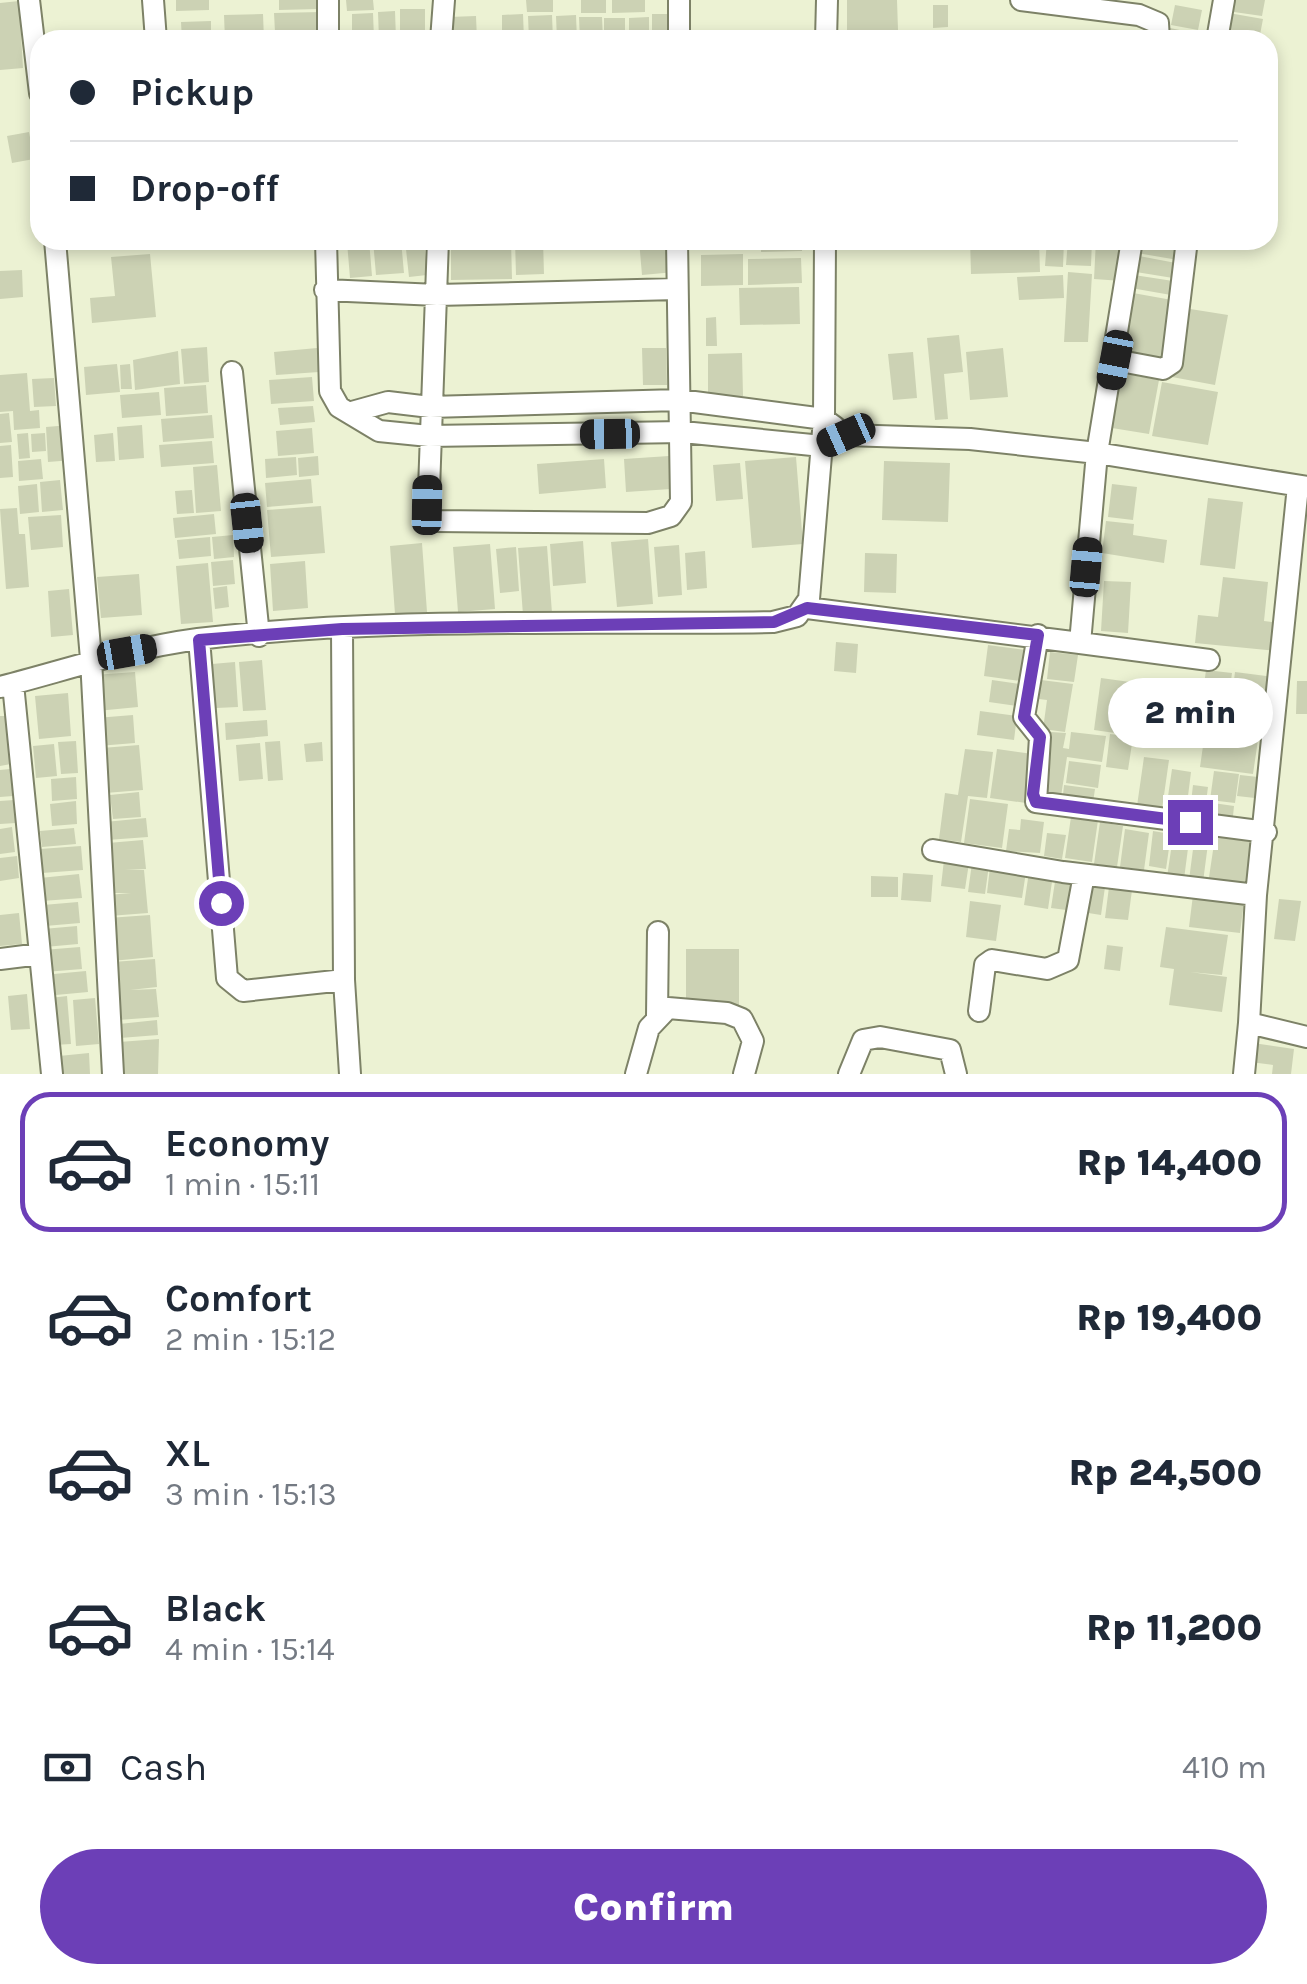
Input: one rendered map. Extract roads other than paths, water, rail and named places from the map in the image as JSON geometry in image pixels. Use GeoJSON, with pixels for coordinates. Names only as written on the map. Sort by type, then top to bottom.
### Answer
{"type":"FeatureCollection","features":[{"type":"Feature","properties":{"kind":"street"},"geometry":{"type":"LineString","coordinates":[[29,0],[33,30]]}},
{"type":"Feature","properties":{"kind":"street"},"geometry":{"type":"LineString","coordinates":[[154,0],[156,30]]}},
{"type":"Feature","properties":{"kind":"street"},"geometry":{"type":"LineString","coordinates":[[328,0],[328,30]]}},
{"type":"Feature","properties":{"kind":"street"},"geometry":{"type":"LineString","coordinates":[[442,30],[444,0]]}},
{"type":"Feature","properties":{"kind":"street"},"geometry":{"type":"LineString","coordinates":[[679,0],[679,30]]}},
{"type":"Feature","properties":{"kind":"street"},"geometry":{"type":"LineString","coordinates":[[826,0],[826,30]]}},
{"type":"Feature","properties":{"kind":"street"},"geometry":{"type":"LineString","coordinates":[[1020,0],[1081,3],[1149,18],[1158,23],[1159,30]]}},
{"type":"Feature","properties":{"kind":"street"},"geometry":{"type":"LineString","coordinates":[[1219,30],[1224,0]]}},
{"type":"Feature","properties":{"kind":"street"},"geometry":{"type":"LineString","coordinates":[[57,250],[91,659],[113,1074]]}},
{"type":"Feature","properties":{"kind":"street"},"geometry":{"type":"LineString","coordinates":[[326,250],[330,391],[338,407],[379,431],[429,436],[683,432],[822,446],[846,435],[970,440],[1097,453],[1302,486],[1256,895],[1244,1074]]}},
{"type":"Feature","properties":{"kind":"street"},"geometry":{"type":"LineString","coordinates":[[438,250],[428,517],[435,521],[648,523],[671,516],[681,502],[678,250]]}},
{"type":"Feature","properties":{"kind":"street"},"geometry":{"type":"LineString","coordinates":[[807,608],[824,419],[825,250]]}},
{"type":"Feature","properties":{"kind":"street"},"geometry":{"type":"LineString","coordinates":[[1080,643],[1097,453],[1131,250]]}},
{"type":"Feature","properties":{"kind":"street"},"geometry":{"type":"LineString","coordinates":[[1115,360],[1162,368],[1172,363],[1186,250]]}},
{"type":"Feature","properties":{"kind":"street"},"geometry":{"type":"LineString","coordinates":[[325,290],[437,294],[678,289]]}},
{"type":"Feature","properties":{"kind":"street"},"geometry":{"type":"LineString","coordinates":[[232,372],[259,636]]}},
{"type":"Feature","properties":{"kind":"street"},"geometry":{"type":"LineString","coordinates":[[352,412],[388,402],[430,407],[679,400],[824,419],[846,435]]}},
{"type":"Feature","properties":{"kind":"street"},"geometry":{"type":"LineString","coordinates":[[52,1074],[6,686],[91,659],[199,640],[342,629],[774,622],[807,608],[1209,660]]}},
{"type":"Feature","properties":{"kind":"street"},"geometry":{"type":"LineString","coordinates":[[342,629],[344,980],[350,1074]]}},
{"type":"Feature","properties":{"kind":"street"},"geometry":{"type":"LineString","coordinates":[[1038,635],[1024,717],[1040,737],[1033,794],[1036,802],[1266,832]]}},
{"type":"Feature","properties":{"kind":"street"},"geometry":{"type":"LineString","coordinates":[[199,640],[228,978],[243,991],[344,980]]}},
{"type":"Feature","properties":{"kind":"street"},"geometry":{"type":"LineString","coordinates":[[934,850],[1084,875],[1256,895]]}},
{"type":"Feature","properties":{"kind":"street"},"geometry":{"type":"LineString","coordinates":[[979,1011],[986,965],[992,960],[1047,969],[1068,960],[1084,875]]}},
{"type":"Feature","properties":{"kind":"street"},"geometry":{"type":"LineString","coordinates":[[636,1074],[656,1016],[658,932]]}},
{"type":"Feature","properties":{"kind":"street"},"geometry":{"type":"LineString","coordinates":[[0,959],[40,954]]}},
{"type":"Feature","properties":{"kind":"street"},"geometry":{"type":"LineString","coordinates":[[656,1016],[668,1008],[728,1013],[742,1020],[752,1042],[744,1074]]}},
{"type":"Feature","properties":{"kind":"street"},"geometry":{"type":"LineString","coordinates":[[1248,1023],[1307,1037]]}},
{"type":"Feature","properties":{"kind":"street"},"geometry":{"type":"LineString","coordinates":[[848,1074],[863,1040],[880,1037],[950,1050],[956,1074]]}}]}
